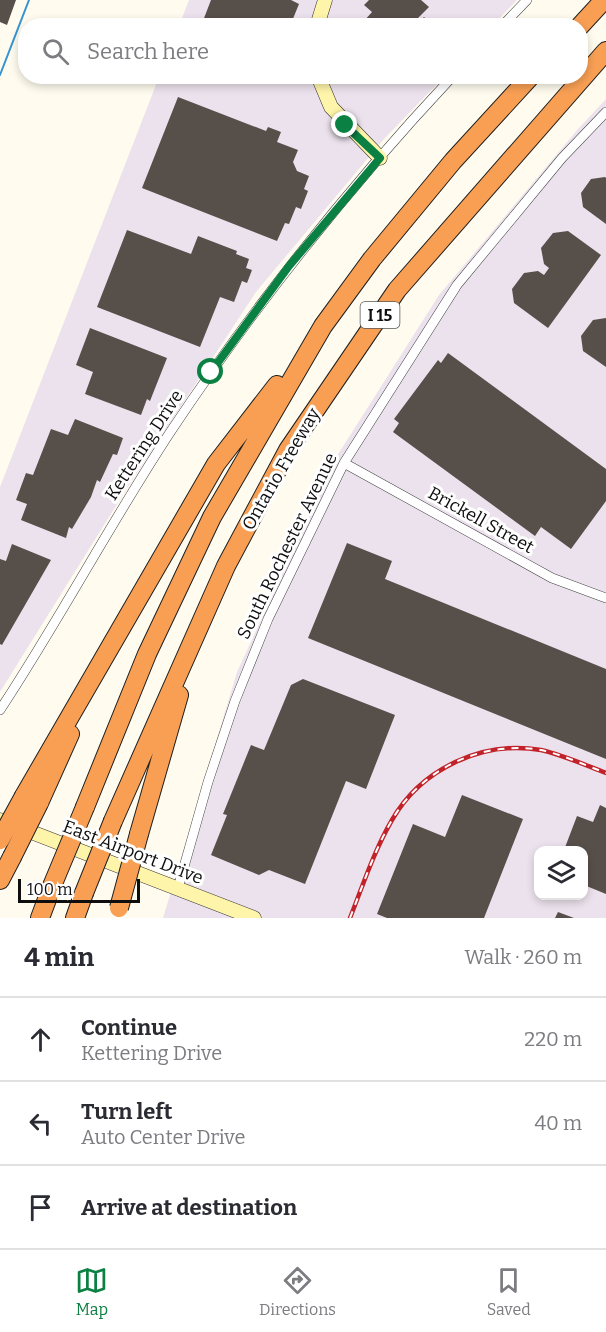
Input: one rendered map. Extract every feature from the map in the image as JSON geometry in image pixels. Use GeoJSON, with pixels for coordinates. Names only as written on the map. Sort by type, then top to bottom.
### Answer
{"type":"FeatureCollection","features":[{"type":"Feature","properties":{"kind":"highway"},"geometry":{"type":"LineString","coordinates":[[587,18],[604,0]]}},
{"type":"Feature","properties":{"kind":"highway","name":"Ontario Freeway"},"geometry":{"type":"LineString","coordinates":[[588,72],[606,51]]}},
{"type":"Feature","properties":{"kind":"highway","name":"Ontario Freeway"},"geometry":{"type":"LineString","coordinates":[[40,918],[147,654],[212,517],[323,326],[372,259],[453,161],[524,84]]}},
{"type":"Feature","properties":{"kind":"highway","name":"Ontario Freeway"},"geometry":{"type":"LineString","coordinates":[[75,918],[113,821],[226,566],[288,450],[397,290],[577,84]]}},
{"type":"Feature","properties":{"kind":"highway"},"geometry":{"type":"LineString","coordinates":[[0,880],[12,857],[43,760],[216,464],[323,326]]}},
{"type":"Feature","properties":{"kind":"highway"},"geometry":{"type":"LineString","coordinates":[[118,913],[138,834],[200,624]]}},
{"type":"Feature","properties":{"kind":"highway"},"geometry":{"type":"LineString","coordinates":[[0,840],[31,800]]}},
{"type":"Feature","properties":{"kind":"main road"},"geometry":{"type":"LineString","coordinates":[[319,18],[325,0]]}},
{"type":"Feature","properties":{"kind":"main road"},"geometry":{"type":"LineString","coordinates":[[321,84],[331,106],[380,158]]}},
{"type":"Feature","properties":{"kind":"main road","name":"East Airport Drive"},"geometry":{"type":"LineString","coordinates":[[0,820],[254,918]]}},
{"type":"Feature","properties":{"kind":"street"},"geometry":{"type":"LineString","coordinates":[[510,18],[527,0]]}},
{"type":"Feature","properties":{"kind":"street","name":"Kettering Drive"},"geometry":{"type":"LineString","coordinates":[[0,710],[39,651],[170,433],[211,372],[289,266],[446,84]]}},
{"type":"Feature","properties":{"kind":"street","name":"South Rochester Avenue"},"geometry":{"type":"LineString","coordinates":[[178,888],[208,782],[235,701],[272,609],[344,463],[457,285],[562,158],[606,112]]}},
{"type":"Feature","properties":{"kind":"street","name":"Brickell Street"},"geometry":{"type":"LineString","coordinates":[[344,463],[552,578],[606,598]]}},
{"type":"Feature","properties":{"kind":"shaded area"},"geometry":{"type":"Polygon","coordinates":[[[189,0],[517,0],[500,18],[182,18],[189,0]]]}},
{"type":"Feature","properties":{"kind":"shaded area"},"geometry":{"type":"Polygon","coordinates":[[[156,84],[437,84],[384,139],[256,292],[124,493],[0,692],[0,487],[156,84]]]}},
{"type":"Feature","properties":{"kind":"shaded area"},"geometry":{"type":"Polygon","coordinates":[[[606,99],[606,918],[163,918],[237,672],[335,459],[439,295],[578,129],[606,99]]]}},
{"type":"Feature","properties":{"kind":"building"},"geometry":{"type":"Polygon","coordinates":[[[0,0],[16,0],[7,25],[0,22],[0,0]]]}},
{"type":"Feature","properties":{"kind":"building"},"geometry":{"type":"Polygon","coordinates":[[[211,0],[291,0],[299,4],[293,18],[204,18],[211,0]]]}},
{"type":"Feature","properties":{"kind":"building"},"geometry":{"type":"Polygon","coordinates":[[[369,0],[421,0],[429,7],[418,18],[367,18],[372,12],[364,5],[369,0]]]}},
{"type":"Feature","properties":{"kind":"building"},"geometry":{"type":"Polygon","coordinates":[[[178,97],[266,131],[268,127],[281,132],[277,142],[298,150],[293,162],[297,171],[309,176],[304,189],[308,191],[301,209],[296,207],[289,224],[285,223],[277,241],[142,188],[178,97]]]}},
{"type":"Feature","properties":{"kind":"building"},"geometry":{"type":"Polygon","coordinates":[[[605,177],[606,224],[583,207],[581,193],[591,179],[605,177]]]}},
{"type":"Feature","properties":{"kind":"building"},"geometry":{"type":"Polygon","coordinates":[[[127,230],[191,254],[198,236],[237,251],[236,254],[249,259],[246,268],[252,270],[247,283],[242,281],[234,302],[220,297],[200,347],[97,307],[127,230]]]}},
{"type":"Feature","properties":{"kind":"building"},"geometry":{"type":"Polygon","coordinates":[[[568,231],[601,255],[548,328],[514,303],[512,289],[524,273],[538,271],[544,275],[549,268],[544,264],[541,248],[553,233],[568,231]]]}},
{"type":"Feature","properties":{"kind":"building"},"geometry":{"type":"Polygon","coordinates":[[[606,318],[606,367],[583,351],[581,336],[593,320],[606,318]]]}},
{"type":"Feature","properties":{"kind":"building"},"geometry":{"type":"Polygon","coordinates":[[[90,328],[167,358],[150,401],[147,399],[141,415],[85,394],[93,372],[76,365],[90,328]]]}},
{"type":"Feature","properties":{"kind":"building"},"geometry":{"type":"Polygon","coordinates":[[[448,353],[606,469],[606,501],[571,549],[541,527],[535,536],[393,432],[399,423],[394,419],[438,360],[441,363],[448,353]]]}},
{"type":"Feature","properties":{"kind":"building"},"geometry":{"type":"Polygon","coordinates":[[[75,419],[123,438],[117,455],[113,454],[100,482],[97,480],[91,497],[72,529],[69,527],[66,538],[21,520],[27,504],[16,500],[26,473],[33,475],[51,429],[68,435],[75,419]]]}},
{"type":"Feature","properties":{"kind":"building"},"geometry":{"type":"Polygon","coordinates":[[[347,543],[392,561],[385,579],[606,669],[606,759],[308,638],[347,543]]]}},
{"type":"Feature","properties":{"kind":"building"},"geometry":{"type":"Polygon","coordinates":[[[12,544],[51,560],[2,645],[0,644],[0,559],[6,561],[12,544]]]}},
{"type":"Feature","properties":{"kind":"building"},"geometry":{"type":"Polygon","coordinates":[[[303,679],[395,715],[366,789],[346,781],[305,884],[269,870],[259,875],[211,855],[227,815],[223,814],[251,745],[264,750],[291,685],[303,679]]]}},
{"type":"Feature","properties":{"kind":"building"},"geometry":{"type":"Polygon","coordinates":[[[462,795],[523,819],[484,918],[387,918],[377,914],[413,824],[445,837],[462,795]]]}},
{"type":"Feature","properties":{"kind":"building"},"geometry":{"type":"Polygon","coordinates":[[[600,805],[606,808],[606,894],[588,887],[588,846],[566,846],[577,816],[593,822],[600,805]]]}},
{"type":"Feature","properties":{"kind":"building"},"geometry":{"type":"Polygon","coordinates":[[[558,912],[574,918],[555,918],[558,912]]]}},
{"type":"Feature","properties":{"kind":"waterway"},"geometry":{"type":"LineString","coordinates":[[22,18],[29,0]]}},
{"type":"Feature","properties":{"kind":"waterway"},"geometry":{"type":"LineString","coordinates":[[0,75],[18,28]]}},
{"type":"Feature","properties":{"kind":"railway"},"geometry":{"type":"LineString","coordinates":[[350,918],[374,856],[404,802],[419,786],[455,762],[476,754],[519,748],[549,752],[606,773]]}},
{"type":"Feature","properties":{"kind":"route"},"geometry":{"type":"LineString","coordinates":[[211,372],[289,266],[380,158],[345,125]]}}]}
